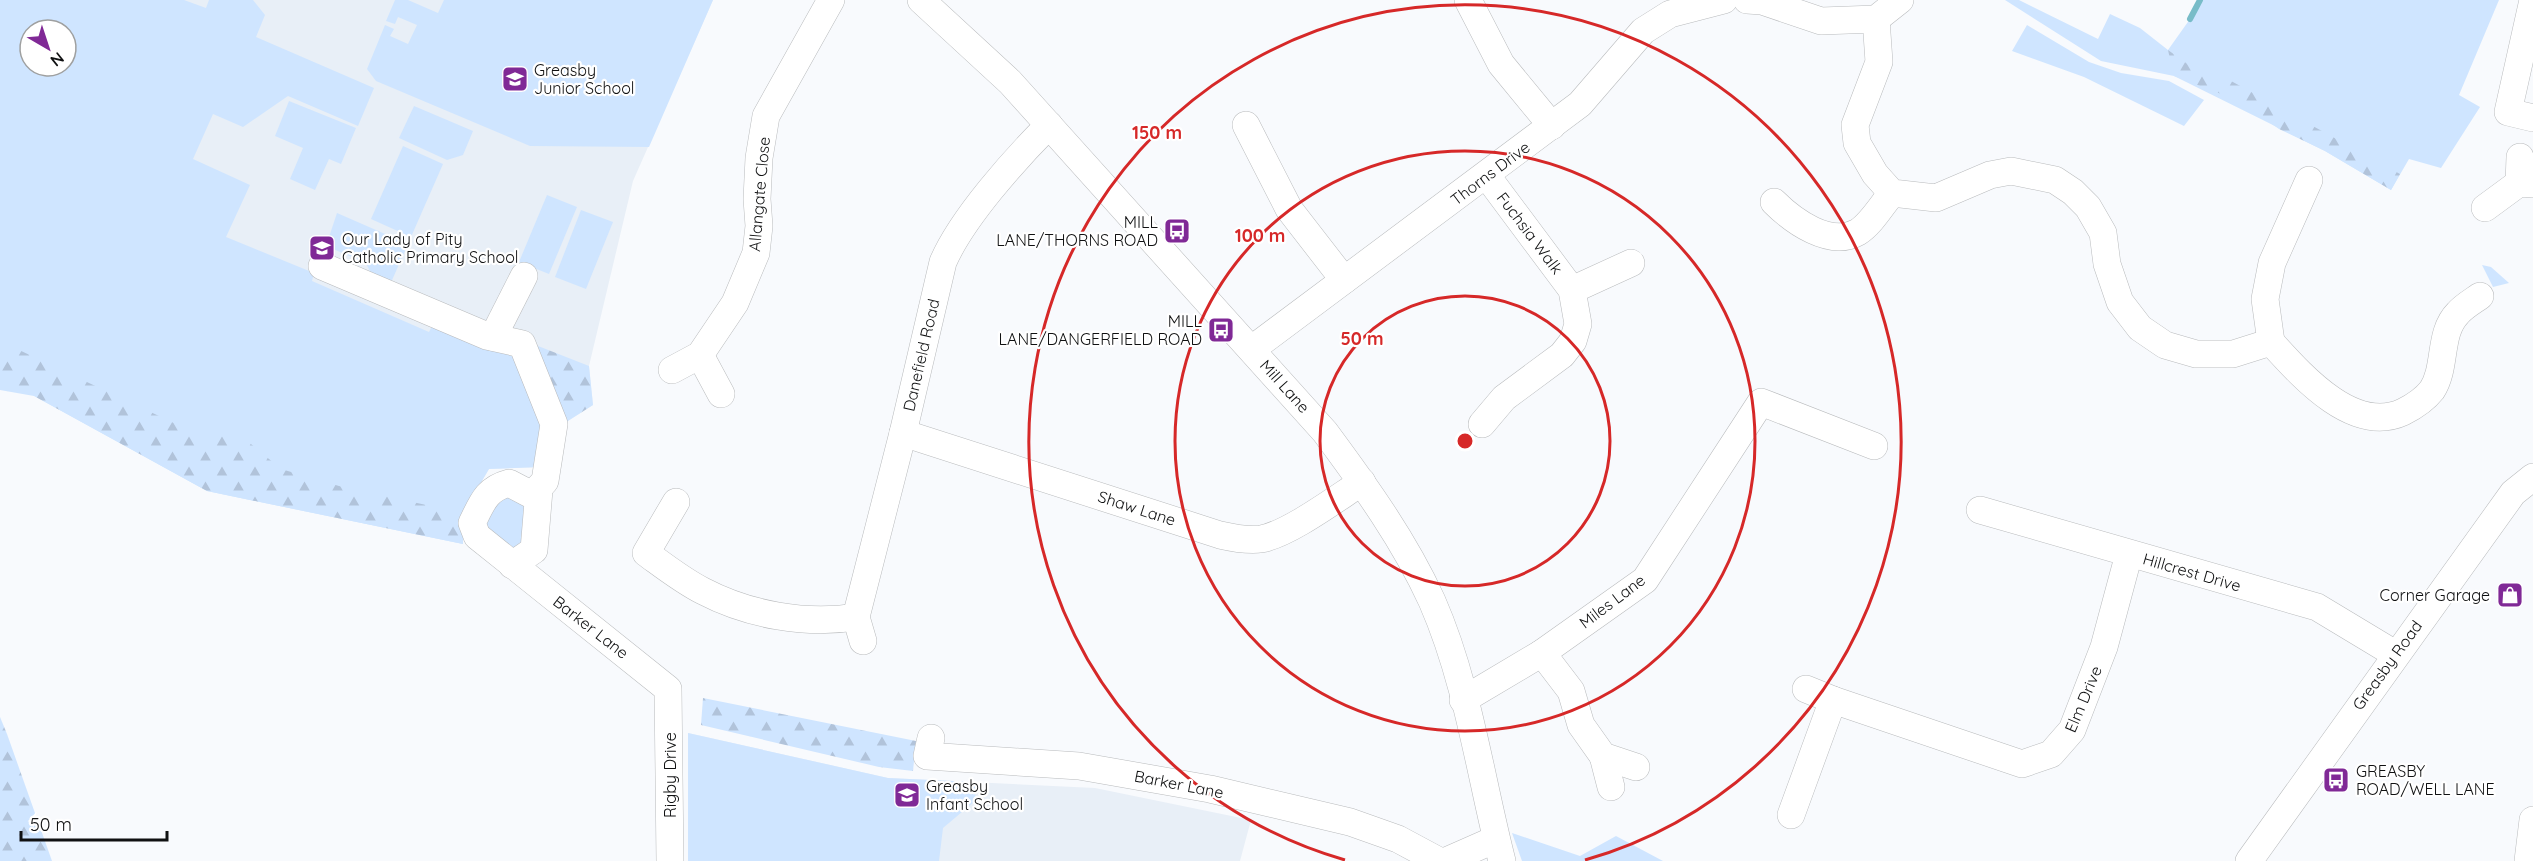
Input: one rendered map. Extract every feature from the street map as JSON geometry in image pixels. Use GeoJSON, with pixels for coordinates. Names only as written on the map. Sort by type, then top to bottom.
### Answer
{"type":"FeatureCollection","features":[{"type":"Feature","properties":{"kind":"street","name":"Allangate Close"},"geometry":{"type":"LineString","coordinates":[[672,370],[700,355],[735,303],[756,253],[759,226],[757,199],[759,168],[766,116],[831,0]]}},
{"type":"Feature","properties":{"kind":"street","name":"Mill Lane"},"geometry":{"type":"LineString","coordinates":[[921,0],[971,44],[1049,125],[1325,432],[1362,482],[1401,540],[1432,603],[1451,654],[1499,850]]}},
{"type":"Feature","properties":{"kind":"street"},"geometry":{"type":"LineString","coordinates":[[1468,0],[1501,64],[1552,126]]}},
{"type":"Feature","properties":{"kind":"street","name":"Thorns Drive"},"geometry":{"type":"LineString","coordinates":[[1252,350],[1580,105],[1643,31],[1670,14],[1724,0]]}},
{"type":"Feature","properties":{"kind":"street"},"geometry":{"type":"LineString","coordinates":[[1747,0],[1762,1],[1821,21],[1876,19],[1899,0]]}},
{"type":"Feature","properties":{"kind":"street"},"geometry":{"type":"LineString","coordinates":[[2533,0],[2508,112],[2533,118]]}},
{"type":"Feature","properties":{"kind":"street"},"geometry":{"type":"LineString","coordinates":[[1876,19],[1879,62],[1855,125],[1857,143],[1875,174],[1892,193],[1936,198],[1990,175],[2011,171],[2055,180],[2088,207],[2103,233],[2107,264],[2120,302],[2140,328],[2165,345],[2196,354],[2233,354],[2271,342]]}},
{"type":"Feature","properties":{"kind":"street","name":"Danefield Road"},"geometry":{"type":"LineString","coordinates":[[676,502],[646,553],[704,591],[746,607],[789,619],[836,620],[859,629],[943,262],[951,243],[1021,153],[1049,125]]}},
{"type":"Feature","properties":{"kind":"street"},"geometry":{"type":"LineString","coordinates":[[1245,125],[1289,209],[1344,280]]}},
{"type":"Feature","properties":{"kind":"street"},"geometry":{"type":"LineString","coordinates":[[2485,208],[2524,174]]}},
{"type":"Feature","properties":{"kind":"street","name":"Fuchsia Walk"},"geometry":{"type":"LineString","coordinates":[[1482,424],[1504,398],[1562,355],[1573,341],[1578,324],[1572,290],[1487,176]]}},
{"type":"Feature","properties":{"kind":"street"},"geometry":{"type":"LineString","coordinates":[[2309,180],[2272,263],[2265,299],[2271,342],[2304,380],[2351,411],[2373,418],[2394,416],[2413,407],[2431,391],[2439,375],[2445,337],[2457,314],[2480,296]]}},
{"type":"Feature","properties":{"kind":"street"},"geometry":{"type":"LineString","coordinates":[[1774,202],[1792,220],[1818,231],[1847,237],[1860,230],[1892,193]]}},
{"type":"Feature","properties":{"kind":"street","name":"Fuchsia Walk"},"geometry":{"type":"LineString","coordinates":[[1572,290],[1631,263]]}},
{"type":"Feature","properties":{"kind":"street"},"geometry":{"type":"LineString","coordinates":[[322,266],[493,338],[522,344],[554,424],[545,481],[539,490],[534,549],[512,565]]}},
{"type":"Feature","properties":{"kind":"street"},"geometry":{"type":"LineString","coordinates":[[493,338],[524,276]]}},
{"type":"Feature","properties":{"kind":"street"},"geometry":{"type":"LineString","coordinates":[[700,355],[721,394]]}},
{"type":"Feature","properties":{"kind":"street","name":"Miles Lane"},"geometry":{"type":"LineString","coordinates":[[1463,700],[1542,652],[1645,580],[1761,402],[1874,446]]}},
{"type":"Feature","properties":{"kind":"street","name":"Shaw Lane"},"geometry":{"type":"LineString","coordinates":[[903,433],[1220,535],[1240,539],[1263,539],[1297,523],[1362,482]]}},
{"type":"Feature","properties":{"kind":"street","name":"Greasby Road"},"geometry":{"type":"LineString","coordinates":[[2249,861],[2394,654],[2513,492],[2533,477]]}},
{"type":"Feature","properties":{"kind":"street","name":"Barker Lane"},"geometry":{"type":"LineString","coordinates":[[539,490],[532,495],[509,483],[496,486],[486,493],[472,522],[477,536],[668,689]]}},
{"type":"Feature","properties":{"kind":"street","name":"Hillcrest Drive"},"geometry":{"type":"LineString","coordinates":[[1980,510],[2317,607],[2394,654]]}},
{"type":"Feature","properties":{"kind":"street","name":"Elm Drive"},"geometry":{"type":"LineString","coordinates":[[1806,689],[2022,764],[2051,754],[2072,730],[2104,647],[2129,554]]}},
{"type":"Feature","properties":{"kind":"street"},"geometry":{"type":"LineString","coordinates":[[1542,652],[1571,691],[1581,725],[1604,756],[1611,786]]}},
{"type":"Feature","properties":{"kind":"street","name":"Rigby Drive"},"geometry":{"type":"LineString","coordinates":[[668,689],[670,861]]}},
{"type":"Feature","properties":{"kind":"street"},"geometry":{"type":"LineString","coordinates":[[1791,814],[1833,700]]}},
{"type":"Feature","properties":{"kind":"street","name":"Barker Lane"},"geometry":{"type":"LineString","coordinates":[[931,738],[927,756],[1079,766],[1210,789],[1350,822],[1398,839],[1439,861]]}},
{"type":"Feature","properties":{"kind":"street"},"geometry":{"type":"LineString","coordinates":[[1604,756],[1636,767]]}},
{"type":"Feature","properties":{"kind":"street"},"geometry":{"type":"LineString","coordinates":[[2528,861],[2533,820]]}},
{"type":"Feature","properties":{"kind":"street"},"geometry":{"type":"LineString","coordinates":[[1446,861],[1499,850]]}},
{"type":"Feature","properties":{"kind":"shaded area","name":"Our Lady of Pity Catholic Primary School"},"geometry":{"type":"Polygon","coordinates":[[[130,0],[713,0],[633,181],[589,366],[593,405],[560,426],[541,467],[489,469],[463,513],[0,315],[130,0]]]}},
{"type":"Feature","properties":{"kind":"shaded area","name":"Greasby Infant School"},"geometry":{"type":"Polygon","coordinates":[[[688,733],[888,778],[1095,788],[1251,820],[1240,861],[688,861],[688,733]]]}},
{"type":"Feature","properties":{"kind":"green space","name":"Our Lady of Pity Catholic Primary School"},"geometry":{"type":"Polygon","coordinates":[[[0,0],[184,0],[206,8],[209,0],[253,0],[265,15],[256,37],[374,88],[358,126],[288,96],[243,127],[213,114],[193,159],[250,185],[226,237],[314,273],[312,281],[429,332],[435,320],[521,359],[547,424],[541,467],[489,469],[463,513],[463,544],[207,491],[0,377],[0,0]]]}},
{"type":"Feature","properties":{"kind":"green space","name":"Greasby Junior School"},"geometry":{"type":"Polygon","coordinates":[[[395,0],[408,0],[438,13],[444,0],[713,0],[649,147],[530,146],[376,81],[367,69],[385,25],[394,29],[390,36],[408,44],[417,25],[398,17],[395,24],[386,21],[395,0]]]}},
{"type":"Feature","properties":{"kind":"green space"},"geometry":{"type":"Polygon","coordinates":[[[2005,0],[2019,0],[2098,39],[2110,14],[2140,28],[2168,50],[2190,19],[2200,0],[2499,0],[2459,95],[2480,107],[2441,168],[2409,159],[2391,190],[2325,151],[2174,76],[2101,61],[2005,0]]]}},
{"type":"Feature","properties":{"kind":"green space"},"geometry":{"type":"Polygon","coordinates":[[[2027,25],[2089,62],[2121,73],[2169,81],[2204,100],[2184,126],[2084,77],[2012,51],[2027,25]]]}},
{"type":"Feature","properties":{"kind":"green space"},"geometry":{"type":"Polygon","coordinates":[[[2168,50],[2193,68],[2222,76],[2400,174],[2391,190],[2325,151],[2279,129],[2237,100],[2174,76],[2168,50]]]}},
{"type":"Feature","properties":{"kind":"green space"},"geometry":{"type":"Polygon","coordinates":[[[289,101],[356,128],[341,164],[329,159],[315,190],[290,179],[303,148],[275,136],[289,101]]]}},
{"type":"Feature","properties":{"kind":"green space"},"geometry":{"type":"Polygon","coordinates":[[[414,106],[473,131],[463,155],[447,160],[399,138],[414,106]]]}},
{"type":"Feature","properties":{"kind":"green space"},"geometry":{"type":"Polygon","coordinates":[[[403,146],[443,164],[411,237],[371,219],[403,146]]]}},
{"type":"Feature","properties":{"kind":"green space"},"geometry":{"type":"Polygon","coordinates":[[[547,195],[577,207],[549,274],[519,262],[547,195]]]}},
{"type":"Feature","properties":{"kind":"green space"},"geometry":{"type":"Polygon","coordinates":[[[581,210],[613,222],[586,289],[555,277],[581,210]]]}},
{"type":"Feature","properties":{"kind":"green space"},"geometry":{"type":"Polygon","coordinates":[[[337,213],[408,244],[389,287],[375,282],[366,263],[326,246],[337,213]]]}},
{"type":"Feature","properties":{"kind":"green space"},"geometry":{"type":"Polygon","coordinates":[[[2482,265],[2491,267],[2509,283],[2493,287],[2482,265]]]}},
{"type":"Feature","properties":{"kind":"green space"},"geometry":{"type":"Polygon","coordinates":[[[0,341],[195,433],[245,439],[281,469],[339,486],[463,513],[463,544],[207,491],[34,396],[0,390],[0,341]]]}},
{"type":"Feature","properties":{"kind":"green space"},"geometry":{"type":"Polygon","coordinates":[[[533,344],[589,366],[593,405],[560,426],[533,344]]]}},
{"type":"Feature","properties":{"kind":"green space"},"geometry":{"type":"Polygon","coordinates":[[[501,495],[521,500],[526,513],[526,542],[512,553],[483,530],[501,495]]]}},
{"type":"Feature","properties":{"kind":"green space"},"geometry":{"type":"Polygon","coordinates":[[[703,698],[916,741],[913,771],[879,767],[701,725],[703,698]]]}},
{"type":"Feature","properties":{"kind":"green space"},"geometry":{"type":"Polygon","coordinates":[[[0,717],[7,734],[52,861],[0,861],[0,717]]]}},
{"type":"Feature","properties":{"kind":"green space"},"geometry":{"type":"Polygon","coordinates":[[[688,733],[888,778],[976,782],[975,801],[943,828],[939,861],[688,861],[688,733]]]}},
{"type":"Feature","properties":{"kind":"green space"},"geometry":{"type":"Polygon","coordinates":[[[1512,833],[1580,856],[1616,836],[1663,861],[1522,861],[1512,833]]]}},
{"type":"Feature","properties":{"kind":"waterway"},"geometry":{"type":"LineString","coordinates":[[2190,19],[2200,0]]}},
{"type":"Feature","properties":{"kind":"place","name":"Greasby Junior School"},"geometry":{"type":"Point","coordinates":[515,79]}},
{"type":"Feature","properties":{"kind":"place","name":"MILL LANE/THORNS ROAD"},"geometry":{"type":"Point","coordinates":[1177,231]}},
{"type":"Feature","properties":{"kind":"place","name":"Our Lady of Pity Catholic Primary School"},"geometry":{"type":"Point","coordinates":[322,248]}},
{"type":"Feature","properties":{"kind":"place","name":"MILL LANE/DANGERFIELD ROAD"},"geometry":{"type":"Point","coordinates":[1221,330]}},
{"type":"Feature","properties":{"kind":"place","name":"Corner Garage"},"geometry":{"type":"Point","coordinates":[2510,595]}},
{"type":"Feature","properties":{"kind":"place","name":"GREASBY ROAD/WELL LANE"},"geometry":{"type":"Point","coordinates":[2336,780]}},
{"type":"Feature","properties":{"kind":"place","name":"Greasby Infant School"},"geometry":{"type":"Point","coordinates":[907,795]}}]}
